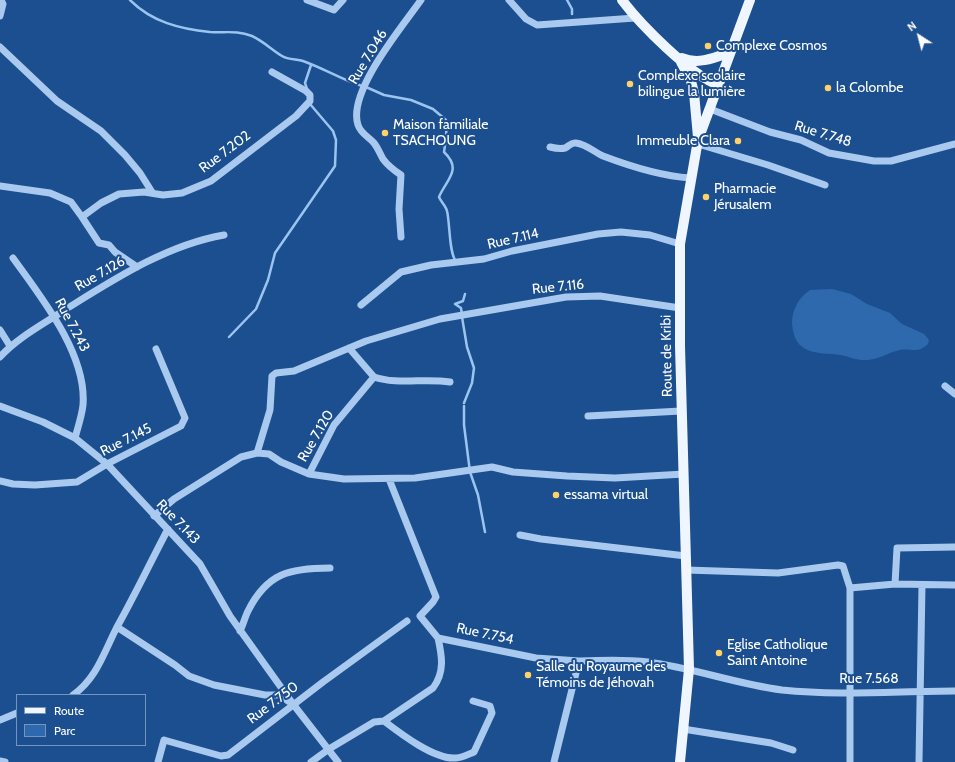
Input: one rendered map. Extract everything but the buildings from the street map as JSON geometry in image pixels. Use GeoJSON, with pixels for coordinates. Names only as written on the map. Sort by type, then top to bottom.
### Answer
{"type":"FeatureCollection","features":[{"type":"Feature","properties":{"kind":"main road"},"geometry":{"type":"LineString","coordinates":[[622,0],[635,18],[678,57],[709,82],[719,85]]}},
{"type":"Feature","properties":{"kind":"main road","name":"Route de Kribi"},"geometry":{"type":"LineString","coordinates":[[680,762],[689,669],[681,411],[680,244],[690,178],[698,142],[750,0]]}},
{"type":"Feature","properties":{"kind":"main road"},"geometry":{"type":"LineString","coordinates":[[678,57],[688,61],[698,61],[710,59],[730,52]]}},
{"type":"Feature","properties":{"kind":"main road"},"geometry":{"type":"LineString","coordinates":[[678,57],[691,81],[694,93],[698,142]]}},
{"type":"Feature","properties":{"kind":"street"},"geometry":{"type":"LineString","coordinates":[[0,16],[4,4],[2,0]]}},
{"type":"Feature","properties":{"kind":"street"},"geometry":{"type":"LineString","coordinates":[[307,0],[334,10],[343,0]]}},
{"type":"Feature","properties":{"kind":"street","name":"Rue 7.046"},"geometry":{"type":"LineString","coordinates":[[401,237],[399,209],[401,175],[393,170],[384,159],[375,143],[364,134],[358,125],[359,97],[370,74],[421,0]]}},
{"type":"Feature","properties":{"kind":"street"},"geometry":{"type":"LineString","coordinates":[[509,0],[526,19],[537,24],[635,18]]}},
{"type":"Feature","properties":{"kind":"street"},"geometry":{"type":"LineString","coordinates":[[0,47],[57,101],[101,131],[125,155],[140,173],[152,192]]}},
{"type":"Feature","properties":{"kind":"street","name":"Rue 7.202"},"geometry":{"type":"LineString","coordinates":[[82,217],[100,203],[119,194],[152,192],[163,195],[182,193],[211,182],[296,116],[308,104],[311,98],[306,91],[272,72]]}},
{"type":"Feature","properties":{"kind":"street","name":"Rue 7.748"},"geometry":{"type":"LineString","coordinates":[[710,109],[770,132],[801,140],[830,153],[874,161],[891,161],[955,144]]}},
{"type":"Feature","properties":{"kind":"street"},"geometry":{"type":"LineString","coordinates":[[550,147],[563,148],[573,142],[587,146],[602,155],[656,174],[690,178]]}},
{"type":"Feature","properties":{"kind":"street"},"geometry":{"type":"LineString","coordinates":[[698,142],[825,185]]}},
{"type":"Feature","properties":{"kind":"street"},"geometry":{"type":"LineString","coordinates":[[0,186],[50,193],[71,202],[99,243],[109,245],[115,252],[137,267]]}},
{"type":"Feature","properties":{"kind":"street","name":"Rue 7.114"},"geometry":{"type":"LineString","coordinates":[[361,305],[401,272],[431,265],[484,259],[512,251],[598,234],[621,232],[650,235],[680,244]]}},
{"type":"Feature","properties":{"kind":"street","name":"Rue 7.126"},"geometry":{"type":"LineString","coordinates":[[0,357],[10,346],[53,317],[137,267],[190,243],[224,235]]}},
{"type":"Feature","properties":{"kind":"street","name":"Rue 7.243"},"geometry":{"type":"LineString","coordinates":[[13,258],[43,299],[72,348],[81,372],[83,404],[75,438]]}},
{"type":"Feature","properties":{"kind":"street","name":"Rue 7.116"},"geometry":{"type":"LineString","coordinates":[[257,453],[270,410],[272,376],[276,373],[294,371],[348,348],[440,319],[571,296],[605,297],[680,308]]}},
{"type":"Feature","properties":{"kind":"street"},"geometry":{"type":"LineString","coordinates":[[0,330],[10,346]]}},
{"type":"Feature","properties":{"kind":"street"},"geometry":{"type":"LineString","coordinates":[[348,348],[374,377],[388,380],[435,380],[450,382]]}},
{"type":"Feature","properties":{"kind":"street","name":"Rue 7.145"},"geometry":{"type":"LineString","coordinates":[[0,481],[13,484],[35,485],[78,482],[107,464],[170,433],[184,422],[185,418],[156,349]]}},
{"type":"Feature","properties":{"kind":"street","name":"Rue 7.120"},"geometry":{"type":"LineString","coordinates":[[257,453],[269,454],[281,462],[309,474],[334,425],[374,377]]}},
{"type":"Feature","properties":{"kind":"street"},"geometry":{"type":"LineString","coordinates":[[945,386],[955,394]]}},
{"type":"Feature","properties":{"kind":"street","name":"Rue 7.143"},"geometry":{"type":"LineString","coordinates":[[0,406],[43,422],[75,438],[107,464],[200,564],[240,631],[293,704],[338,762]]}},
{"type":"Feature","properties":{"kind":"street"},"geometry":{"type":"LineString","coordinates":[[588,416],[681,411]]}},
{"type":"Feature","properties":{"kind":"street"},"geometry":{"type":"LineString","coordinates":[[154,516],[174,499],[219,469],[241,456],[257,453]]}},
{"type":"Feature","properties":{"kind":"street"},"geometry":{"type":"LineString","coordinates":[[309,474],[344,479],[389,479],[415,478],[492,467],[513,472],[615,478],[684,474]]}},
{"type":"Feature","properties":{"kind":"street"},"geometry":{"type":"LineString","coordinates":[[389,479],[436,597],[420,616],[438,638]]}},
{"type":"Feature","properties":{"kind":"street"},"geometry":{"type":"LineString","coordinates":[[74,694],[83,688],[98,669],[117,627],[168,529]]}},
{"type":"Feature","properties":{"kind":"street"},"geometry":{"type":"LineString","coordinates":[[520,534],[541,539],[686,556]]}},
{"type":"Feature","properties":{"kind":"street"},"geometry":{"type":"LineString","coordinates":[[895,584],[897,548],[955,547]]}},
{"type":"Feature","properties":{"kind":"street"},"geometry":{"type":"LineString","coordinates":[[686,570],[778,573],[841,565],[844,568],[846,579],[850,588],[850,762]]}},
{"type":"Feature","properties":{"kind":"street"},"geometry":{"type":"LineString","coordinates":[[240,631],[249,610],[263,588],[275,577],[287,572],[310,568],[330,568]]}},
{"type":"Feature","properties":{"kind":"street"},"geometry":{"type":"LineString","coordinates":[[850,588],[895,584],[955,585]]}},
{"type":"Feature","properties":{"kind":"street"},"geometry":{"type":"LineString","coordinates":[[919,762],[922,585]]}},
{"type":"Feature","properties":{"kind":"street","name":"Rue 7.750"},"geometry":{"type":"LineString","coordinates":[[158,762],[164,740],[221,756],[228,755],[293,704],[407,621]]}},
{"type":"Feature","properties":{"kind":"street"},"geometry":{"type":"LineString","coordinates":[[117,627],[189,676],[214,685],[266,695],[281,695],[293,704]]}},
{"type":"Feature","properties":{"kind":"street","name":"Rue 7.754"},"geometry":{"type":"LineString","coordinates":[[311,762],[329,749],[374,722],[384,721],[428,691],[438,680],[442,659],[438,638],[536,658],[579,661],[624,660],[648,662],[689,669]]}},
{"type":"Feature","properties":{"kind":"street"},"geometry":{"type":"LineString","coordinates":[[554,762],[579,661]]}},
{"type":"Feature","properties":{"kind":"street","name":"Rue 7.568"},"geometry":{"type":"LineString","coordinates":[[689,669],[751,685],[784,690],[850,692],[955,691]]}},
{"type":"Feature","properties":{"kind":"street"},"geometry":{"type":"LineString","coordinates":[[384,721],[400,733],[442,757],[457,758],[474,752],[492,713],[490,706],[473,701]]}},
{"type":"Feature","properties":{"kind":"street"},"geometry":{"type":"LineString","coordinates":[[0,720],[16,713]]}},
{"type":"Feature","properties":{"kind":"street"},"geometry":{"type":"LineString","coordinates":[[683,729],[771,743],[793,750]]}},
{"type":"Feature","properties":{"kind":"street"},"geometry":{"type":"LineString","coordinates":[[0,761],[5,762]]}},
{"type":"Feature","properties":{"kind":"green space"},"geometry":{"type":"Polygon","coordinates":[[[832,289],[851,294],[867,304],[890,313],[902,324],[924,334],[929,340],[928,344],[918,350],[900,350],[877,358],[864,360],[841,355],[815,352],[802,347],[797,342],[792,323],[793,313],[797,304],[810,290],[832,289]]]}},
{"type":"Feature","properties":{"kind":"waterway"},"geometry":{"type":"LineString","coordinates":[[130,0],[148,14],[167,23],[199,31],[236,32],[246,34],[260,40],[284,57],[303,61],[347,81],[362,86]]}},
{"type":"Feature","properties":{"kind":"waterway"},"geometry":{"type":"LineString","coordinates":[[567,0],[572,9],[572,14]]}},
{"type":"Feature","properties":{"kind":"waterway"},"geometry":{"type":"LineString","coordinates":[[307,89],[305,83],[311,65]]}},
{"type":"Feature","properties":{"kind":"waterway"},"geometry":{"type":"LineString","coordinates":[[366,87],[384,95],[411,100],[433,109],[446,120],[444,152],[450,158],[453,170],[439,197],[446,207],[452,252],[456,261]]}},
{"type":"Feature","properties":{"kind":"waterway"},"geometry":{"type":"LineString","coordinates":[[229,337],[256,309],[268,280],[275,253],[335,166],[336,140],[333,131],[310,104]]}},
{"type":"Feature","properties":{"kind":"waterway"},"geometry":{"type":"LineString","coordinates":[[462,315],[461,308],[455,304],[463,301],[465,294]]}},
{"type":"Feature","properties":{"kind":"waterway"},"geometry":{"type":"LineString","coordinates":[[462,317],[467,347],[474,368],[472,383],[464,403]]}},
{"type":"Feature","properties":{"kind":"waterway"},"geometry":{"type":"LineString","coordinates":[[464,406],[464,425],[470,472],[478,495],[485,532]]}},
{"type":"Feature","properties":{"kind":"place","name":"Complexe Cosmos"},"geometry":{"type":"Point","coordinates":[708,46]}},
{"type":"Feature","properties":{"kind":"place","name":"Complexe scolaire bilingue la lumière"},"geometry":{"type":"Point","coordinates":[630,84]}},
{"type":"Feature","properties":{"kind":"place","name":"la Colombe"},"geometry":{"type":"Point","coordinates":[828,88]}},
{"type":"Feature","properties":{"kind":"place","name":"Maison familiale TSACHOUNG"},"geometry":{"type":"Point","coordinates":[385,133]}},
{"type":"Feature","properties":{"kind":"place","name":"Immeuble Clara"},"geometry":{"type":"Point","coordinates":[738,141]}},
{"type":"Feature","properties":{"kind":"place","name":"Pharmacie Jérusalem"},"geometry":{"type":"Point","coordinates":[706,197]}},
{"type":"Feature","properties":{"kind":"place","name":"essama virtual"},"geometry":{"type":"Point","coordinates":[556,495]}},
{"type":"Feature","properties":{"kind":"place","name":"Eglise Catholique Saint Antoine"},"geometry":{"type":"Point","coordinates":[719,653]}},
{"type":"Feature","properties":{"kind":"place","name":"Salle du Royaume des Témoins de Jéhovah"},"geometry":{"type":"Point","coordinates":[528,675]}}]}
